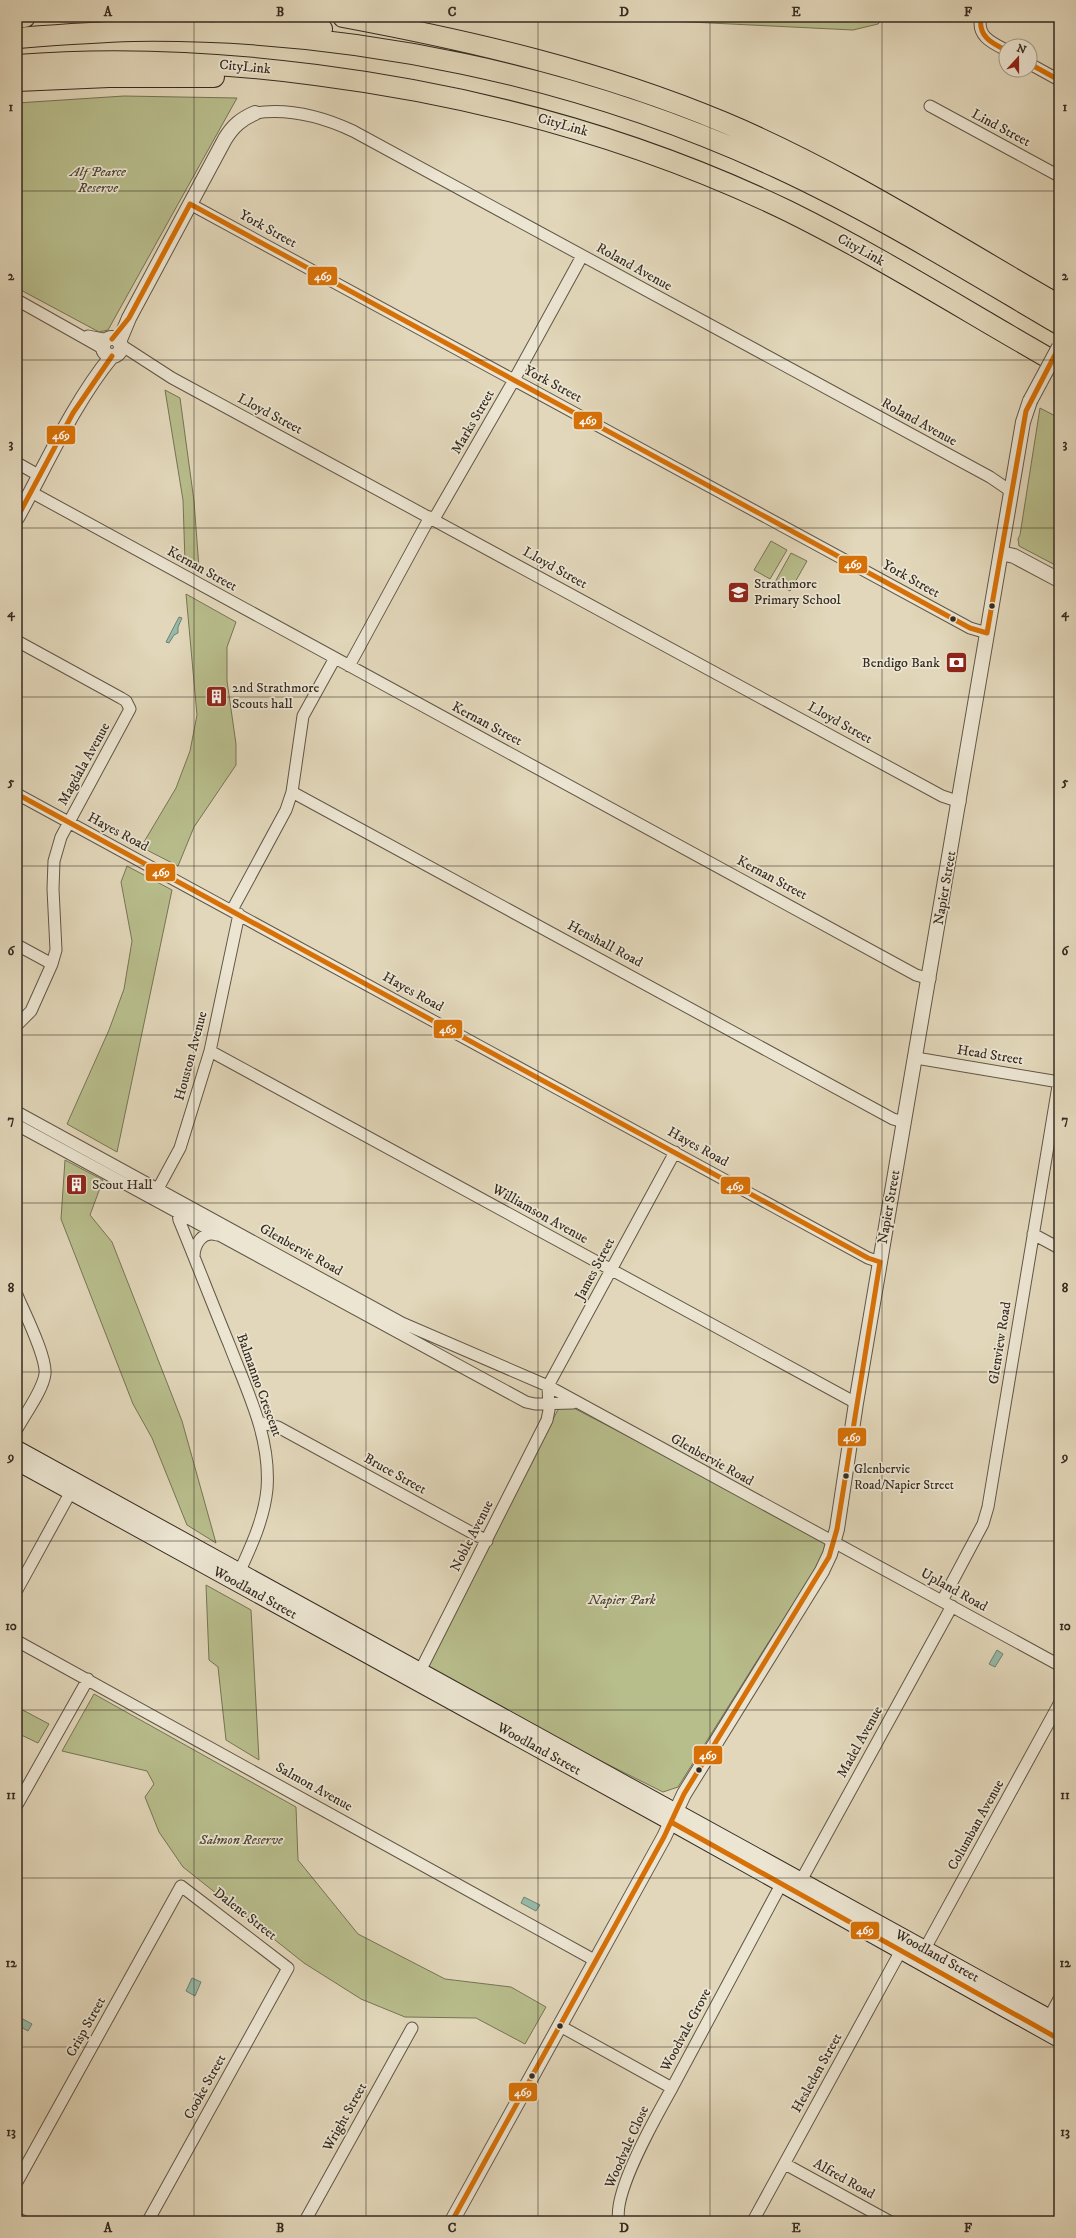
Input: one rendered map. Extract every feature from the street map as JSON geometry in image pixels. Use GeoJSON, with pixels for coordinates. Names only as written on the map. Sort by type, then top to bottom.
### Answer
{"type":"FeatureCollection","features":[{"type":"Feature","properties":{"kind":"highway"},"geometry":{"type":"LineString","coordinates":[[17,18],[25,17]]}},
{"type":"Feature","properties":{"kind":"highway"},"geometry":{"type":"LineString","coordinates":[[223,17],[322,29],[358,37],[438,60],[597,98],[691,132],[778,168],[866,212],[1059,324]]}},
{"type":"Feature","properties":{"kind":"highway"},"geometry":{"type":"LineString","coordinates":[[343,17],[499,50],[554,64],[609,80],[722,122],[774,145],[858,189],[1059,304]]}},
{"type":"Feature","properties":{"kind":"highway"},"geometry":{"type":"LineString","coordinates":[[17,38],[133,31],[237,34],[369,47],[438,60]]}},
{"type":"Feature","properties":{"kind":"highway","name":"CityLink"},"geometry":{"type":"LineString","coordinates":[[17,65],[163,62],[284,71],[415,89],[490,105],[565,125],[665,158],[788,212],[851,244],[1059,364]]}},
{"type":"Feature","properties":{"kind":"highway"},"geometry":{"type":"LineString","coordinates":[[17,81],[109,77],[348,79]]}},
{"type":"Feature","properties":{"kind":"main road","name":"Woodland Street"},"geometry":{"type":"LineString","coordinates":[[17,1449],[73,1487]]}},
{"type":"Feature","properties":{"kind":"main road","name":"Woodland Street"},"geometry":{"type":"LineString","coordinates":[[17,1462],[73,1487],[922,1955],[1050,2023],[1059,2039]]}},
{"type":"Feature","properties":{"kind":"street"},"geometry":{"type":"LineString","coordinates":[[981,17],[981,30],[986,39],[998,46]]}},
{"type":"Feature","properties":{"kind":"street"},"geometry":{"type":"LineString","coordinates":[[1038,68],[1059,80]]}},
{"type":"Feature","properties":{"kind":"street","name":"Lind Street"},"geometry":{"type":"LineString","coordinates":[[930,106],[1059,176]]}},
{"type":"Feature","properties":{"kind":"street","name":"Roland Avenue"},"geometry":{"type":"LineString","coordinates":[[255,113],[280,112],[330,120],[990,477],[1013,487]]}},
{"type":"Feature","properties":{"kind":"street"},"geometry":{"type":"LineString","coordinates":[[17,518],[129,318],[233,127],[243,118],[255,113]]}},
{"type":"Feature","properties":{"kind":"street","name":"York Street"},"geometry":{"type":"LineString","coordinates":[[190,204],[970,628],[987,633]]}},
{"type":"Feature","properties":{"kind":"street","name":"Marks Street"},"geometry":{"type":"LineString","coordinates":[[349,666],[432,518],[514,380],[582,256]]}},
{"type":"Feature","properties":{"kind":"street","name":"Lloyd Street"},"geometry":{"type":"LineString","coordinates":[[17,300],[81,335],[138,357],[172,378],[942,796],[960,802]]}},
{"type":"Feature","properties":{"kind":"street","name":"Napier Street"},"geometry":{"type":"LineString","coordinates":[[452,2221],[716,1741],[822,1571],[834,1543],[856,1403],[930,979],[1023,422],[1030,401],[1059,347]]}},
{"type":"Feature","properties":{"kind":"street"},"geometry":{"type":"LineString","coordinates":[[17,463],[40,476]]}},
{"type":"Feature","properties":{"kind":"street","name":"Kernan Street"},"geometry":{"type":"LineString","coordinates":[[31,492],[916,975],[930,979]]}},
{"type":"Feature","properties":{"kind":"street"},"geometry":{"type":"LineString","coordinates":[[1001,553],[1014,556],[1059,580]]}},
{"type":"Feature","properties":{"kind":"street","name":"Magdala Avenue"},"geometry":{"type":"LineString","coordinates":[[17,641],[121,698],[129,705],[129,715],[61,837],[54,861],[53,889],[56,950],[52,964],[32,1011],[17,1026]]}},
{"type":"Feature","properties":{"kind":"street","name":"Houston Avenue"},"geometry":{"type":"LineString","coordinates":[[152,1200],[180,1148],[210,1051],[235,912],[286,810],[292,792],[303,716],[335,658]]}},
{"type":"Feature","properties":{"kind":"street","name":"Henshall Road"},"geometry":{"type":"LineString","coordinates":[[292,792],[893,1119],[904,1122]]}},
{"type":"Feature","properties":{"kind":"street","name":"Hayes Road"},"geometry":{"type":"LineString","coordinates":[[17,794],[868,1258],[880,1262]]}},
{"type":"Feature","properties":{"kind":"street"},"geometry":{"type":"LineString","coordinates":[[17,945],[52,964]]}},
{"type":"Feature","properties":{"kind":"street","name":"Williamson Avenue"},"geometry":{"type":"LineString","coordinates":[[210,1051],[856,1403]]}},
{"type":"Feature","properties":{"kind":"street","name":"Head Street"},"geometry":{"type":"LineString","coordinates":[[916,1058],[1059,1084]]}},
{"type":"Feature","properties":{"kind":"street","name":"Glenview Road"},"geometry":{"type":"LineString","coordinates":[[947,1603],[986,1516],[1059,1084]]}},
{"type":"Feature","properties":{"kind":"street","name":"Glenbervie Road"},"geometry":{"type":"LineString","coordinates":[[17,1112],[52,1138],[152,1200],[526,1402],[535,1404],[548,1402],[576,1403]]}},
{"type":"Feature","properties":{"kind":"street","name":"Glenbervie Road"},"geometry":{"type":"LineString","coordinates":[[17,1125],[52,1138],[158,1189],[402,1323],[548,1386],[576,1403],[834,1543]]}},
{"type":"Feature","properties":{"kind":"street","name":"James Street"},"geometry":{"type":"LineString","coordinates":[[548,1402],[548,1386],[675,1152]]}},
{"type":"Feature","properties":{"kind":"street"},"geometry":{"type":"LineString","coordinates":[[178,1213],[183,1203]]}},
{"type":"Feature","properties":{"kind":"street","name":"Balmanno Crescent"},"geometry":{"type":"LineString","coordinates":[[178,1213],[259,1422],[263,1436],[267,1471],[264,1510],[256,1536],[237,1577]]}},
{"type":"Feature","properties":{"kind":"street"},"geometry":{"type":"LineString","coordinates":[[194,1257],[195,1245],[203,1236],[213,1234],[221,1237]]}},
{"type":"Feature","properties":{"kind":"street"},"geometry":{"type":"LineString","coordinates":[[1033,1234],[1059,1248]]}},
{"type":"Feature","properties":{"kind":"street"},"geometry":{"type":"LineString","coordinates":[[17,1295],[40,1352],[45,1374],[42,1384],[17,1429]]}},
{"type":"Feature","properties":{"kind":"street","name":"Noble Avenue"},"geometry":{"type":"LineString","coordinates":[[418,1676],[547,1420],[548,1402]]}},
{"type":"Feature","properties":{"kind":"street","name":"Bruce Street"},"geometry":{"type":"LineString","coordinates":[[259,1422],[278,1427],[486,1541]]}},
{"type":"Feature","properties":{"kind":"street"},"geometry":{"type":"LineString","coordinates":[[263,1436],[289,1433]]}},
{"type":"Feature","properties":{"kind":"street"},"geometry":{"type":"LineString","coordinates":[[17,1590],[73,1487]]}},
{"type":"Feature","properties":{"kind":"street","name":"Upland Road"},"geometry":{"type":"LineString","coordinates":[[834,1543],[1059,1665]]}},
{"type":"Feature","properties":{"kind":"street","name":"Madel Avenue"},"geometry":{"type":"LineString","coordinates":[[791,1882],[947,1603]]}},
{"type":"Feature","properties":{"kind":"street","name":"Salmon Avenue"},"geometry":{"type":"LineString","coordinates":[[17,1641],[596,1961]]}},
{"type":"Feature","properties":{"kind":"street"},"geometry":{"type":"LineString","coordinates":[[17,1805],[88,1679]]}},
{"type":"Feature","properties":{"kind":"street","name":"Columban Avenue"},"geometry":{"type":"LineString","coordinates":[[922,1955],[1059,1704]]}},
{"type":"Feature","properties":{"kind":"street","name":"Woodvale Grove"},"geometry":{"type":"LineString","coordinates":[[560,2026],[672,2088],[791,1882]]}},
{"type":"Feature","properties":{"kind":"street","name":"Dalene Street"},"geometry":{"type":"LineString","coordinates":[[182,1886],[288,1968]]}},
{"type":"Feature","properties":{"kind":"street","name":"Crisp Street"},"geometry":{"type":"LineString","coordinates":[[17,2182],[182,1886]]}},
{"type":"Feature","properties":{"kind":"street","name":"Hesleden Street"},"geometry":{"type":"LineString","coordinates":[[754,2221],[904,1945]]}},
{"type":"Feature","properties":{"kind":"street","name":"Cooke Street"},"geometry":{"type":"LineString","coordinates":[[148,2221],[288,1968]]}},
{"type":"Feature","properties":{"kind":"street"},"geometry":{"type":"LineString","coordinates":[[1050,2023],[1059,1999]]}},
{"type":"Feature","properties":{"kind":"street","name":"Wright Street"},"geometry":{"type":"LineString","coordinates":[[305,2221],[412,2028]]}},
{"type":"Feature","properties":{"kind":"street","name":"Woodvale Close"},"geometry":{"type":"LineString","coordinates":[[619,2221],[618,2208],[632,2168],[672,2088]]}},
{"type":"Feature","properties":{"kind":"street","name":"Alfred Road"},"geometry":{"type":"LineString","coordinates":[[785,2164],[889,2221]]}},
{"type":"Feature","properties":{"kind":"street"},"geometry":{"type":"LineString","coordinates":[[17,2218],[22,2221]]}},
{"type":"Feature","properties":{"kind":"green space"},"geometry":{"type":"Polygon","coordinates":[[[588,17],[885,17],[878,24],[853,30],[588,17]]]}},
{"type":"Feature","properties":{"kind":"green space","name":"Alf Pearce Reserve"},"geometry":{"type":"Polygon","coordinates":[[[124,96],[237,98],[108,330],[99,332],[17,288],[17,103],[124,96]]]}},
{"type":"Feature","properties":{"kind":"green space"},"geometry":{"type":"Polygon","coordinates":[[[165,390],[180,398],[194,501],[199,568],[185,562],[183,500],[165,390]]]}},
{"type":"Feature","properties":{"kind":"green space"},"geometry":{"type":"Polygon","coordinates":[[[1040,408],[1059,418],[1059,567],[1019,546],[1018,539],[1020,535],[1040,408]]]}},
{"type":"Feature","properties":{"kind":"green space"},"geometry":{"type":"Polygon","coordinates":[[[771,541],[787,550],[770,579],[754,570],[771,541]]]}},
{"type":"Feature","properties":{"kind":"green space"},"geometry":{"type":"Polygon","coordinates":[[[791,553],[807,561],[790,591],[775,582],[791,553]]]}},
{"type":"Feature","properties":{"kind":"green space"},"geometry":{"type":"Polygon","coordinates":[[[186,594],[236,622],[227,647],[227,681],[236,744],[236,765],[194,827],[178,866],[141,847],[176,788],[190,751],[197,715],[186,594]]]}},
{"type":"Feature","properties":{"kind":"green space"},"geometry":{"type":"Polygon","coordinates":[[[127,866],[172,890],[117,1152],[67,1124],[109,1030],[124,989],[132,941],[121,882],[127,866]]]}},
{"type":"Feature","properties":{"kind":"green space"},"geometry":{"type":"Polygon","coordinates":[[[65,1160],[103,1180],[90,1215],[112,1242],[182,1421],[216,1543],[187,1525],[152,1438],[133,1404],[61,1219],[65,1160]]]}},
{"type":"Feature","properties":{"kind":"green space","name":"Napier Park"},"geometry":{"type":"Polygon","coordinates":[[[562,1402],[834,1543],[768,1643],[678,1787],[663,1792],[421,1671],[562,1402]]]}},
{"type":"Feature","properties":{"kind":"green space"},"geometry":{"type":"Polygon","coordinates":[[[206,1585],[251,1610],[259,1760],[226,1740],[218,1667],[209,1660],[206,1585]]]}},
{"type":"Feature","properties":{"kind":"green space","name":"Salmon Reserve"},"geometry":{"type":"Polygon","coordinates":[[[94,1694],[296,1807],[298,1860],[358,1934],[445,1979],[511,1987],[546,2007],[525,2044],[476,2018],[405,2017],[361,1999],[304,1963],[183,1867],[159,1832],[145,1797],[154,1784],[147,1771],[62,1751],[94,1694]]]}},
{"type":"Feature","properties":{"kind":"green space"},"geometry":{"type":"Polygon","coordinates":[[[17,1707],[49,1724],[38,1743],[17,1733],[17,1707]]]}},
{"type":"Feature","properties":{"kind":"shaded area"},"geometry":{"type":"Polygon","coordinates":[[[179,617],[182,618],[178,627],[178,633],[174,635],[169,643],[166,642],[179,617]]]}},
{"type":"Feature","properties":{"kind":"shaded area"},"geometry":{"type":"Polygon","coordinates":[[[997,1650],[1003,1654],[995,1667],[989,1664],[997,1650]]]}},
{"type":"Feature","properties":{"kind":"shaded area"},"geometry":{"type":"Polygon","coordinates":[[[524,1897],[540,1905],[536,1911],[521,1903],[524,1897]]]}},
{"type":"Feature","properties":{"kind":"shaded area"},"geometry":{"type":"Polygon","coordinates":[[[192,1978],[201,1982],[195,1996],[186,1991],[192,1978]]]}},
{"type":"Feature","properties":{"kind":"shaded area"},"geometry":{"type":"Polygon","coordinates":[[[21,2018],[32,2024],[28,2031],[17,2025],[21,2018]]]}},
{"type":"Feature","properties":{"kind":"transit line","name":"469"},"geometry":{"type":"LineString","coordinates":[[981,17],[981,24],[984,34],[998,46]]}},
{"type":"Feature","properties":{"kind":"transit line","name":"469"},"geometry":{"type":"LineString","coordinates":[[1038,68],[1059,80]]}},
{"type":"Feature","properties":{"kind":"transit line","name":"469"},"geometry":{"type":"LineString","coordinates":[[190,204],[970,628],[987,633]]}},
{"type":"Feature","properties":{"kind":"transit line","name":"469"},"geometry":{"type":"LineString","coordinates":[[112,339],[129,318],[190,204]]}},
{"type":"Feature","properties":{"kind":"transit line","name":"469"},"geometry":{"type":"LineString","coordinates":[[987,633],[1026,411],[1059,347]]}},
{"type":"Feature","properties":{"kind":"transit line","name":"469"},"geometry":{"type":"LineString","coordinates":[[17,518],[73,413],[112,356]]}},
{"type":"Feature","properties":{"kind":"transit line","name":"469"},"geometry":{"type":"LineString","coordinates":[[17,794],[868,1258],[880,1262]]}},
{"type":"Feature","properties":{"kind":"transit line","name":"469"},"geometry":{"type":"LineString","coordinates":[[452,2221],[664,1837],[684,1794],[829,1557],[837,1529],[880,1262]]}},
{"type":"Feature","properties":{"kind":"transit line","name":"469"},"geometry":{"type":"LineString","coordinates":[[671,1822],[1059,2039]]}},
{"type":"Feature","properties":{"kind":"place","name":"Strathmore Primary School"},"geometry":{"type":"Point","coordinates":[738,592]}},
{"type":"Feature","properties":{"kind":"place","name":"Bendigo Bank"},"geometry":{"type":"Point","coordinates":[956,663]}},
{"type":"Feature","properties":{"kind":"place","name":"2nd Strathmore Scouts hall"},"geometry":{"type":"Point","coordinates":[216,696]}},
{"type":"Feature","properties":{"kind":"place","name":"Scout Hall"},"geometry":{"type":"Point","coordinates":[76,1185]}},
{"type":"Feature","properties":{"kind":"place","name":"Glenbervie Road/Napier Street"},"geometry":{"type":"Point","coordinates":[846,1476]}}]}
